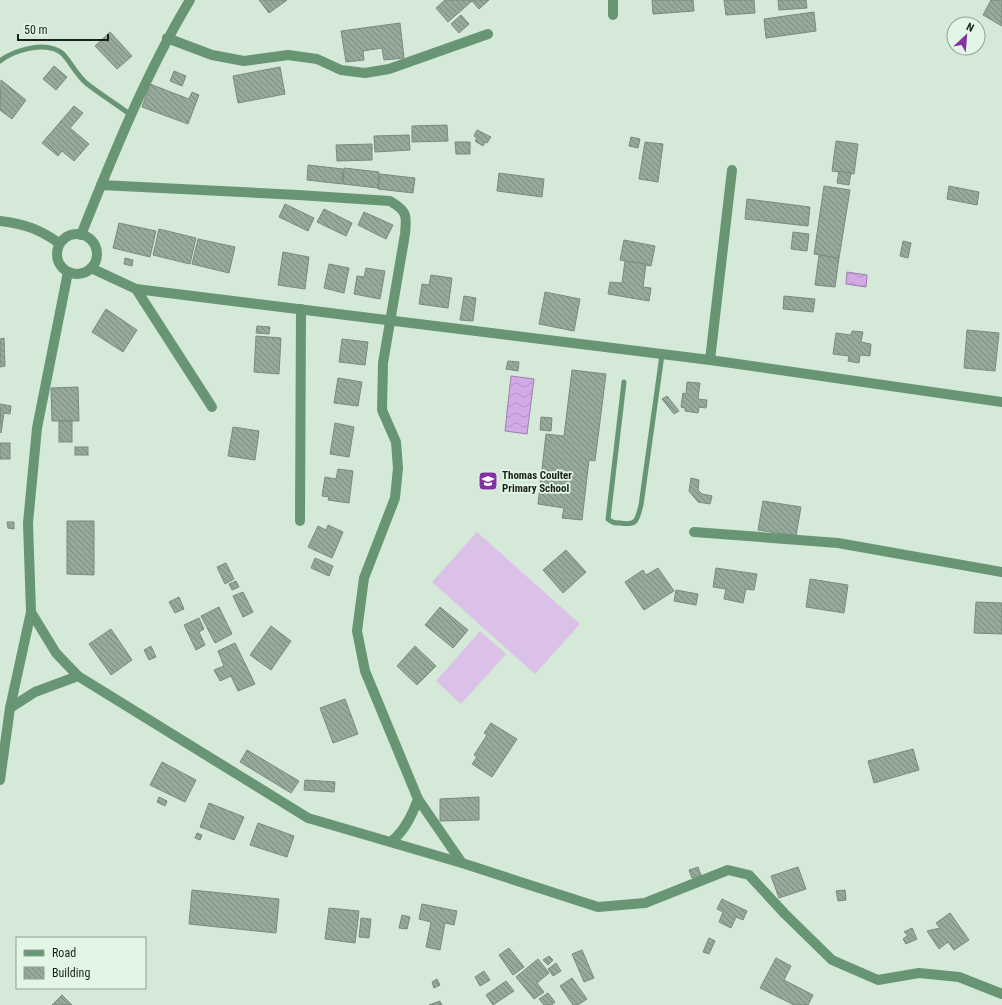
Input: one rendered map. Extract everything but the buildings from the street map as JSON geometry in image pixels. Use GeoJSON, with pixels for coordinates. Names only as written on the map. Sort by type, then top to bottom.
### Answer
{"type":"FeatureCollection","features":[{"type":"Feature","properties":{"kind":"street"},"geometry":{"type":"LineString","coordinates":[[81,234],[101,185],[167,38],[190,0]]}},
{"type":"Feature","properties":{"kind":"street"},"geometry":{"type":"LineString","coordinates":[[613,0],[613,15]]}},
{"type":"Feature","properties":{"kind":"street"},"geometry":{"type":"LineString","coordinates":[[167,38],[212,55],[244,61],[288,55],[317,59],[341,70],[365,73],[389,69],[488,34]]}},
{"type":"Feature","properties":{"kind":"street"},"geometry":{"type":"LineString","coordinates":[[710,360],[732,170]]}},
{"type":"Feature","properties":{"kind":"street"},"geometry":{"type":"LineString","coordinates":[[101,185],[390,201],[402,208],[406,220],[391,321],[383,363],[382,410],[396,442],[398,468],[395,498],[364,578],[357,632],[365,670],[418,800],[462,863]]}},
{"type":"Feature","properties":{"kind":"street"},"geometry":{"type":"LineString","coordinates":[[0,221],[16,223],[41,231],[59,243]]}},
{"type":"Feature","properties":{"kind":"street"},"geometry":{"type":"LineString","coordinates":[[81,234],[93,242],[97,255],[91,268],[80,274],[68,272],[61,267],[57,260],[56,251],[59,243],[69,235],[81,234]]}},
{"type":"Feature","properties":{"kind":"street"},"geometry":{"type":"LineString","coordinates":[[91,268],[136,289],[710,360],[1002,402]]}},
{"type":"Feature","properties":{"kind":"street"},"geometry":{"type":"LineString","coordinates":[[0,780],[10,708],[31,612],[28,523],[37,428],[68,272]]}},
{"type":"Feature","properties":{"kind":"street"},"geometry":{"type":"LineString","coordinates":[[136,289],[212,407]]}},
{"type":"Feature","properties":{"kind":"street"},"geometry":{"type":"LineString","coordinates":[[300,521],[301,309]]}},
{"type":"Feature","properties":{"kind":"street"},"geometry":{"type":"LineString","coordinates":[[694,532],[838,543],[1002,572]]}},
{"type":"Feature","properties":{"kind":"street"},"geometry":{"type":"LineString","coordinates":[[31,612],[56,653],[78,676],[308,818],[462,863],[598,908],[645,903],[728,870],[749,875],[785,914],[832,960],[878,980],[919,973],[959,977],[1002,994]]}},
{"type":"Feature","properties":{"kind":"street"},"geometry":{"type":"LineString","coordinates":[[10,708],[35,692],[78,676]]}},
{"type":"Feature","properties":{"kind":"street"},"geometry":{"type":"LineString","coordinates":[[392,842],[400,835],[412,817],[418,800]]}},
{"type":"Feature","properties":{"kind":"lane"},"geometry":{"type":"LineString","coordinates":[[0,61],[5,57],[28,48],[42,46],[61,53],[85,82],[132,116]]}},
{"type":"Feature","properties":{"kind":"lane"},"geometry":{"type":"LineString","coordinates":[[624,382],[608,519],[611,522],[630,525],[634,523],[637,518],[641,505],[662,354]]}},
{"type":"Feature","properties":{"kind":"shaded area"},"geometry":{"type":"Polygon","coordinates":[[[477,532],[580,624],[535,674],[432,582],[477,532]]]}},
{"type":"Feature","properties":{"kind":"shaded area"},"geometry":{"type":"Polygon","coordinates":[[[480,631],[506,654],[461,704],[436,681],[480,631]]]}},
{"type":"Feature","properties":{"kind":"water"},"geometry":{"type":"Polygon","coordinates":[[[847,272],[867,275],[866,287],[846,284],[847,272]]]}},
{"type":"Feature","properties":{"kind":"water"},"geometry":{"type":"Polygon","coordinates":[[[511,376],[534,379],[527,434],[505,431],[511,376]]]}},
{"type":"Feature","properties":{"kind":"place","name":"Thomas Coulter Primary School"},"geometry":{"type":"Point","coordinates":[488,481]}}]}
